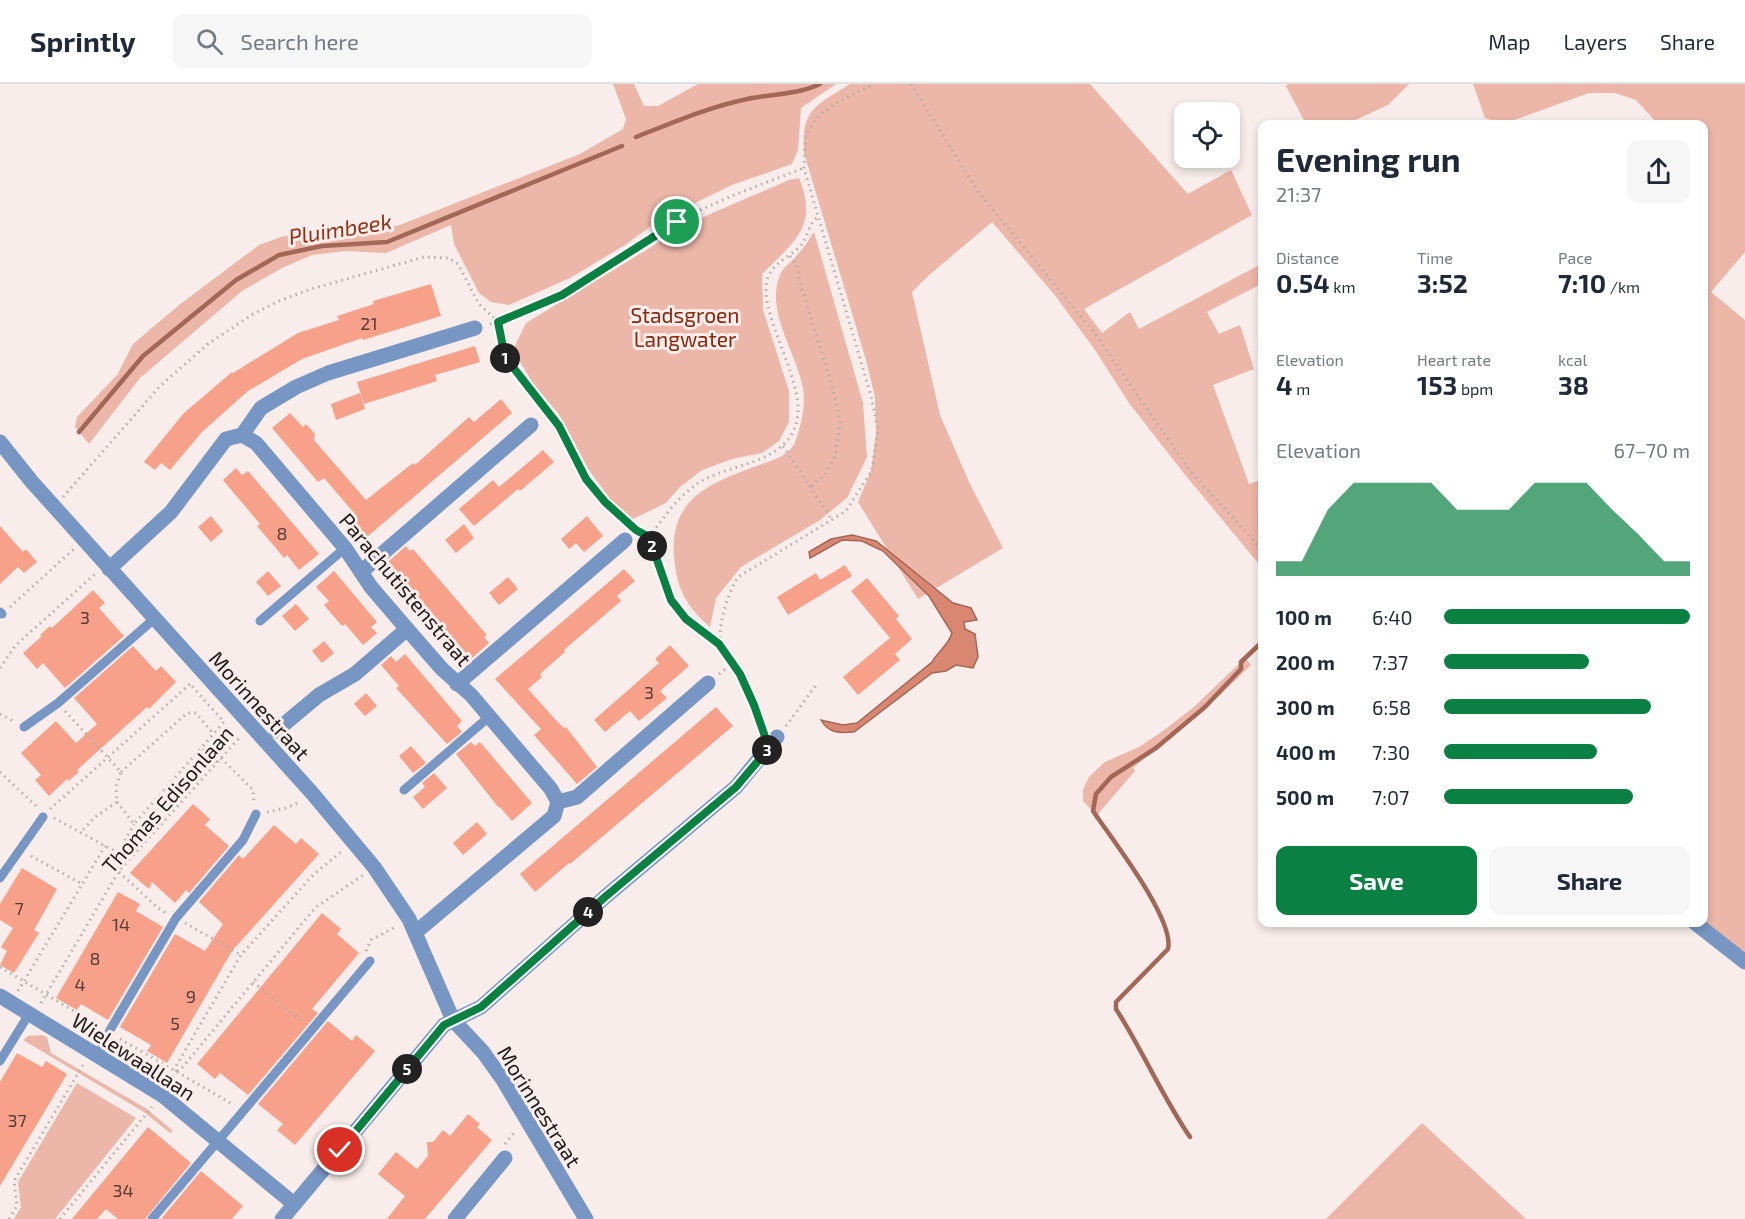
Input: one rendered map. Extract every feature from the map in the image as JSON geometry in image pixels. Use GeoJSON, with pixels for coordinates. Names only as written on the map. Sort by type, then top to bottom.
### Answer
{"type":"FeatureCollection","features":[{"type":"Feature","properties":{"kind":"street"},"geometry":{"type":"LineString","coordinates":[[107,567],[171,512],[226,440],[242,435],[261,408],[296,387],[328,373],[475,328]]}},
{"type":"Feature","properties":{"kind":"street"},"geometry":{"type":"LineString","coordinates":[[361,572],[531,425]]}},
{"type":"Feature","properties":{"kind":"street","name":"Parachutistenstraat"},"geometry":{"type":"LineString","coordinates":[[242,435],[256,443],[345,548],[361,572],[407,629],[490,716],[551,789],[558,802]]}},
{"type":"Feature","properties":{"kind":"street","name":"Morinnestraat"},"geometry":{"type":"LineString","coordinates":[[0,442],[107,567],[312,793],[374,867],[413,926],[453,1020],[496,1071],[585,1219]]}},
{"type":"Feature","properties":{"kind":"street"},"geometry":{"type":"LineString","coordinates":[[457,684],[625,540]]}},
{"type":"Feature","properties":{"kind":"street"},"geometry":{"type":"LineString","coordinates":[[276,731],[319,695],[355,674],[407,629]]}},
{"type":"Feature","properties":{"kind":"street"},"geometry":{"type":"LineString","coordinates":[[413,926],[554,816],[558,802],[577,797],[708,683]]}},
{"type":"Feature","properties":{"kind":"street"},"geometry":{"type":"LineString","coordinates":[[282,1219],[444,1025],[481,1007],[605,897],[736,787],[773,742]]}},
{"type":"Feature","properties":{"kind":"street"},"geometry":{"type":"LineString","coordinates":[[1700,927],[1745,962]]}},
{"type":"Feature","properties":{"kind":"street","name":"Wielewaallaan"},"geometry":{"type":"LineString","coordinates":[[5,1000],[162,1095],[294,1204]]}},
{"type":"Feature","properties":{"kind":"street"},"geometry":{"type":"LineString","coordinates":[[455,1219],[506,1158]]}},
{"type":"Feature","properties":{"kind":"lane"},"geometry":{"type":"LineString","coordinates":[[260,621],[345,548]]}},
{"type":"Feature","properties":{"kind":"lane"},"geometry":{"type":"LineString","coordinates":[[24,727],[58,703],[154,619]]}},
{"type":"Feature","properties":{"kind":"lane"},"geometry":{"type":"LineString","coordinates":[[405,790],[490,716]]}},
{"type":"Feature","properties":{"kind":"lane"},"geometry":{"type":"LineString","coordinates":[[0,878],[43,812]]}},
{"type":"Feature","properties":{"kind":"lane"},"geometry":{"type":"LineString","coordinates":[[94,1053],[176,918],[243,840],[256,814]]}},
{"type":"Feature","properties":{"kind":"lane"},"geometry":{"type":"LineString","coordinates":[[152,1219],[370,961]]}},
{"type":"Feature","properties":{"kind":"lane"},"geometry":{"type":"LineString","coordinates":[[0,1060],[31,1015]]}},
{"type":"Feature","properties":{"kind":"path"},"geometry":{"type":"LineString","coordinates":[[719,644],[720,621],[728,594],[738,577],[846,511],[872,470],[878,429],[862,359],[804,168],[807,135],[815,120],[837,103],[874,84]]}},
{"type":"Feature","properties":{"kind":"path"},"geometry":{"type":"LineString","coordinates":[[910,84],[979,194],[1093,331],[1191,472],[1258,546]]}},
{"type":"Feature","properties":{"kind":"path"},"geometry":{"type":"LineString","coordinates":[[498,322],[562,295],[677,222],[804,168]]}},
{"type":"Feature","properties":{"kind":"path"},"geometry":{"type":"LineString","coordinates":[[649,537],[680,498],[695,485],[712,475],[766,456],[783,446],[797,420],[798,406],[795,387],[770,311],[766,286],[768,276],[775,266],[801,245],[813,220],[818,217]]}},
{"type":"Feature","properties":{"kind":"path"},"geometry":{"type":"LineString","coordinates":[[789,255],[797,265],[799,280],[832,385],[840,423],[835,458],[825,474],[810,487]]}},
{"type":"Feature","properties":{"kind":"path"},"geometry":{"type":"LineString","coordinates":[[55,508],[69,488],[117,433],[182,365],[235,326],[279,301],[321,286],[424,257],[449,258],[458,264],[479,304],[498,322],[505,357],[559,426],[586,479],[605,502],[636,530],[649,537],[671,600],[686,619],[719,644],[740,674],[773,742],[816,685]]}},
{"type":"Feature","properties":{"kind":"path"},"geometry":{"type":"LineString","coordinates":[[783,446],[832,520]]}},
{"type":"Feature","properties":{"kind":"path"},"geometry":{"type":"LineString","coordinates":[[1,613],[84,540]]}},
{"type":"Feature","properties":{"kind":"path"},"geometry":{"type":"LineString","coordinates":[[0,668],[15,646],[107,567]]}},
{"type":"Feature","properties":{"kind":"path"},"geometry":{"type":"LineString","coordinates":[[43,812],[202,672]]}},
{"type":"Feature","properties":{"kind":"path"},"geometry":{"type":"LineString","coordinates":[[129,859],[123,844],[134,824],[224,722],[190,684]]}},
{"type":"Feature","properties":{"kind":"path"},"geometry":{"type":"LineString","coordinates":[[58,703],[121,772]]}},
{"type":"Feature","properties":{"kind":"path"},"geometry":{"type":"LineString","coordinates":[[134,824],[117,802],[116,786],[121,772],[188,713],[196,713],[213,735]]}},
{"type":"Feature","properties":{"kind":"path","name":"Thomas Edisonlaan"},"geometry":{"type":"LineString","coordinates":[[31,1015],[119,871],[250,726]]}},
{"type":"Feature","properties":{"kind":"path"},"geometry":{"type":"LineString","coordinates":[[202,749],[217,762]]}},
{"type":"Feature","properties":{"kind":"path"},"geometry":{"type":"LineString","coordinates":[[221,758],[253,790],[256,814],[296,806],[312,793]]}},
{"type":"Feature","properties":{"kind":"path"},"geometry":{"type":"LineString","coordinates":[[0,772],[43,812],[129,859]]}},
{"type":"Feature","properties":{"kind":"path"},"geometry":{"type":"LineString","coordinates":[[80,833],[95,817],[117,802]]}},
{"type":"Feature","properties":{"kind":"path"},"geometry":{"type":"LineString","coordinates":[[60,1219],[162,1095],[176,1071],[176,1066],[241,955],[314,874],[353,843]]}},
{"type":"Feature","properties":{"kind":"path","name":"Thomas Edisonlaan"},"geometry":{"type":"LineString","coordinates":[[5,1000],[105,846]]}},
{"type":"Feature","properties":{"kind":"path"},"geometry":{"type":"LineString","coordinates":[[20,850],[82,884]]}},
{"type":"Feature","properties":{"kind":"path"},"geometry":{"type":"LineString","coordinates":[[176,1071],[181,1069],[315,908],[374,867]]}},
{"type":"Feature","properties":{"kind":"path"},"geometry":{"type":"LineString","coordinates":[[119,871],[158,908],[241,955]]}},
{"type":"Feature","properties":{"kind":"path"},"geometry":{"type":"LineString","coordinates":[[370,961],[366,948],[371,940],[413,926]]}},
{"type":"Feature","properties":{"kind":"path"},"geometry":{"type":"LineString","coordinates":[[253,982],[311,1029]]}},
{"type":"Feature","properties":{"kind":"path"},"geometry":{"type":"LineString","coordinates":[[9,1219],[17,1206],[14,1181],[94,1053]]}},
{"type":"Feature","properties":{"kind":"path"},"geometry":{"type":"LineString","coordinates":[[506,1158],[498,1153],[525,1119]]}},
{"type":"Feature","properties":{"kind":"green space"},"geometry":{"type":"Polygon","coordinates":[[[613,84],[634,84],[644,106],[658,106],[698,84],[836,84],[801,108],[798,150],[792,164],[732,185],[658,221],[625,245],[570,278],[509,305],[491,302],[479,293],[454,244],[451,225],[386,253],[345,251],[312,255],[282,268],[242,291],[140,378],[89,444],[75,427],[77,417],[117,375],[133,344],[179,305],[259,245],[284,236],[331,230],[359,233],[400,225],[580,154],[623,129],[626,119],[613,84]]]}},
{"type":"Feature","properties":{"kind":"green space"},"geometry":{"type":"Polygon","coordinates":[[[850,84],[1090,84],[1188,194],[1231,170],[1252,215],[1084,309],[1102,333],[1130,312],[1139,329],[1258,266],[1258,286],[1207,312],[1219,334],[1240,325],[1254,369],[1213,385],[1249,484],[1258,481],[1258,563],[1129,403],[1095,350],[1054,294],[992,222],[912,292],[940,415],[970,484],[1003,548],[918,599],[858,502],[871,471],[876,433],[875,397],[804,153],[805,126],[808,117],[828,98],[850,84]]]}},
{"type":"Feature","properties":{"kind":"green space"},"geometry":{"type":"Polygon","coordinates":[[[1288,84],[1409,84],[1388,105],[1356,120],[1304,120],[1286,86],[1288,84]]]}},
{"type":"Feature","properties":{"kind":"green space"},"geometry":{"type":"Polygon","coordinates":[[[1473,84],[1745,84],[1745,252],[1711,292],[1745,320],[1745,957],[1708,925],[1708,120],[1654,120],[1636,100],[1615,93],[1589,93],[1514,120],[1485,118],[1473,84]]]}},
{"type":"Feature","properties":{"kind":"green space","name":"Stadsgroen Langwater"},"geometry":{"type":"Polygon","coordinates":[[[799,178],[806,209],[805,221],[793,242],[762,274],[763,310],[789,391],[789,422],[779,441],[762,453],[732,459],[702,470],[680,487],[666,503],[633,519],[610,499],[589,470],[558,413],[534,385],[513,350],[526,323],[694,221],[789,180],[799,178]]]}},
{"type":"Feature","properties":{"kind":"green space"},"geometry":{"type":"Polygon","coordinates":[[[814,232],[863,403],[867,457],[847,498],[820,520],[741,567],[716,598],[710,627],[688,604],[680,587],[674,556],[674,536],[679,519],[687,505],[698,494],[728,477],[772,461],[793,447],[802,415],[803,388],[779,317],[776,289],[781,272],[796,257],[814,232]]]}},
{"type":"Feature","properties":{"kind":"green space"},"geometry":{"type":"Polygon","coordinates":[[[1245,658],[1251,665],[1219,696],[1133,768],[1135,771],[1097,815],[1083,801],[1083,790],[1089,777],[1105,762],[1139,747],[1163,731],[1194,707],[1245,658]]]}},
{"type":"Feature","properties":{"kind":"green space"},"geometry":{"type":"Polygon","coordinates":[[[28,1036],[47,1037],[51,1053],[147,1109],[173,1131],[170,1133],[144,1112],[23,1040],[28,1036]]]}},
{"type":"Feature","properties":{"kind":"green space"},"geometry":{"type":"Polygon","coordinates":[[[77,1083],[136,1118],[55,1219],[14,1219],[21,1207],[18,1182],[77,1083]]]}},
{"type":"Feature","properties":{"kind":"green space"},"geometry":{"type":"Polygon","coordinates":[[[1422,1123],[1526,1219],[1326,1219],[1422,1123]]]}},
{"type":"Feature","properties":{"kind":"shaded area"},"geometry":{"type":"Polygon","coordinates":[[[852,535],[876,541],[953,603],[971,608],[977,620],[964,622],[965,629],[975,634],[978,657],[973,668],[956,665],[946,671],[932,673],[854,732],[840,732],[831,730],[821,720],[843,725],[857,723],[932,662],[952,633],[929,596],[883,551],[862,541],[842,540],[810,558],[809,552],[831,539],[852,535]]]}},
{"type":"Feature","properties":{"kind":"building"},"geometry":{"type":"Polygon","coordinates":[[[431,284],[441,316],[363,340],[362,338],[302,359],[248,391],[202,432],[170,470],[161,463],[155,470],[144,462],[183,414],[232,372],[298,333],[339,320],[337,316],[374,304],[373,301],[431,284]]]}},
{"type":"Feature","properties":{"kind":"building"},"geometry":{"type":"Polygon","coordinates":[[[475,346],[480,362],[435,375],[437,381],[364,404],[357,382],[475,346]]]}},
{"type":"Feature","properties":{"kind":"building"},"geometry":{"type":"Polygon","coordinates":[[[360,393],[365,409],[336,420],[331,404],[360,393]]]}},
{"type":"Feature","properties":{"kind":"building"},"geometry":{"type":"Polygon","coordinates":[[[501,399],[512,413],[367,537],[350,518],[355,514],[324,478],[318,482],[272,428],[290,413],[303,427],[306,424],[315,434],[314,440],[366,500],[413,463],[415,465],[469,417],[474,422],[501,399]]]}},
{"type":"Feature","properties":{"kind":"building"},"geometry":{"type":"Polygon","coordinates":[[[543,450],[554,462],[474,526],[459,509],[493,480],[499,487],[543,450]]]}},
{"type":"Feature","properties":{"kind":"building"},"geometry":{"type":"Polygon","coordinates":[[[236,468],[242,475],[248,471],[319,554],[299,570],[287,555],[284,558],[257,526],[260,524],[223,480],[236,468]]]}},
{"type":"Feature","properties":{"kind":"building"},"geometry":{"type":"Polygon","coordinates":[[[211,516],[223,531],[211,542],[198,527],[211,516]]]}},
{"type":"Feature","properties":{"kind":"building"},"geometry":{"type":"Polygon","coordinates":[[[587,516],[603,536],[584,552],[576,543],[569,549],[561,539],[587,516]]]}},
{"type":"Feature","properties":{"kind":"building"},"geometry":{"type":"Polygon","coordinates":[[[464,524],[474,538],[456,553],[445,540],[464,524]]]}},
{"type":"Feature","properties":{"kind":"building"},"geometry":{"type":"Polygon","coordinates":[[[0,526],[23,552],[26,549],[37,562],[24,573],[18,567],[0,584],[0,526]]]}},
{"type":"Feature","properties":{"kind":"building"},"geometry":{"type":"Polygon","coordinates":[[[406,546],[410,551],[413,549],[487,635],[484,637],[489,643],[471,659],[388,562],[406,546]]]}},
{"type":"Feature","properties":{"kind":"building"},"geometry":{"type":"Polygon","coordinates":[[[845,565],[852,576],[788,615],[777,597],[816,573],[820,580],[845,565]]]}},
{"type":"Feature","properties":{"kind":"building"},"geometry":{"type":"Polygon","coordinates":[[[624,569],[635,581],[617,596],[621,601],[564,650],[565,652],[540,674],[542,677],[528,689],[564,728],[566,727],[597,767],[577,784],[534,735],[541,729],[495,679],[624,569]]]}},
{"type":"Feature","properties":{"kind":"building"},"geometry":{"type":"Polygon","coordinates":[[[268,571],[281,586],[268,596],[256,582],[268,571]]]}},
{"type":"Feature","properties":{"kind":"building"},"geometry":{"type":"Polygon","coordinates":[[[334,571],[377,622],[371,627],[377,633],[363,645],[324,605],[329,601],[316,587],[334,571]]]}},
{"type":"Feature","properties":{"kind":"building"},"geometry":{"type":"Polygon","coordinates":[[[508,577],[518,589],[499,605],[489,593],[508,577]]]}},
{"type":"Feature","properties":{"kind":"building"},"geometry":{"type":"Polygon","coordinates":[[[867,578],[899,616],[896,619],[912,639],[895,654],[900,660],[858,695],[843,677],[890,638],[851,591],[867,578]]]}},
{"type":"Feature","properties":{"kind":"building"},"geometry":{"type":"Polygon","coordinates":[[[93,590],[105,603],[99,608],[124,636],[65,688],[43,663],[37,669],[23,653],[50,626],[52,628],[93,590]]]}},
{"type":"Feature","properties":{"kind":"building"},"geometry":{"type":"Polygon","coordinates":[[[296,604],[309,619],[295,631],[282,616],[296,604]]]}},
{"type":"Feature","properties":{"kind":"building"},"geometry":{"type":"Polygon","coordinates":[[[324,641],[334,653],[322,663],[312,651],[324,641]]]}},
{"type":"Feature","properties":{"kind":"building"},"geometry":{"type":"Polygon","coordinates":[[[670,645],[689,666],[660,691],[667,698],[639,721],[630,711],[605,732],[594,720],[659,663],[655,659],[670,645]]]}},
{"type":"Feature","properties":{"kind":"building"},"geometry":{"type":"Polygon","coordinates":[[[133,646],[156,671],[161,666],[176,682],[149,709],[147,707],[77,770],[79,772],[69,781],[67,779],[49,796],[35,780],[41,775],[21,753],[56,721],[76,743],[97,724],[74,698],[133,646]]]}},
{"type":"Feature","properties":{"kind":"building"},"geometry":{"type":"Polygon","coordinates":[[[405,654],[462,721],[457,726],[462,732],[447,744],[396,688],[399,686],[381,665],[391,656],[396,662],[405,654]]]}},
{"type":"Feature","properties":{"kind":"building"},"geometry":{"type":"Polygon","coordinates":[[[366,693],[377,706],[365,716],[354,704],[366,693]]]}},
{"type":"Feature","properties":{"kind":"building"},"geometry":{"type":"Polygon","coordinates":[[[716,707],[733,726],[535,892],[520,874],[716,707]]]}},
{"type":"Feature","properties":{"kind":"building"},"geometry":{"type":"Polygon","coordinates":[[[471,742],[475,746],[480,742],[532,803],[512,821],[456,754],[471,742]]]}},
{"type":"Feature","properties":{"kind":"building"},"geometry":{"type":"Polygon","coordinates":[[[411,746],[426,763],[413,773],[399,756],[411,746]]]}},
{"type":"Feature","properties":{"kind":"building"},"geometry":{"type":"Polygon","coordinates":[[[434,773],[447,788],[423,809],[413,797],[425,787],[422,783],[434,773]]]}},
{"type":"Feature","properties":{"kind":"building"},"geometry":{"type":"Polygon","coordinates":[[[193,804],[210,819],[205,825],[229,846],[189,893],[186,890],[175,903],[152,882],[149,889],[130,873],[193,804]]]}},
{"type":"Feature","properties":{"kind":"building"},"geometry":{"type":"Polygon","coordinates":[[[477,822],[487,834],[463,855],[453,843],[477,822]]]}},
{"type":"Feature","properties":{"kind":"building"},"geometry":{"type":"Polygon","coordinates":[[[274,825],[296,844],[301,838],[319,854],[232,951],[167,1063],[147,1051],[151,1045],[120,1027],[175,934],[205,951],[223,924],[199,902],[239,855],[243,859],[274,825]]]}},
{"type":"Feature","properties":{"kind":"building"},"geometry":{"type":"Polygon","coordinates":[[[22,868],[57,889],[34,930],[39,933],[14,973],[0,965],[7,951],[1,947],[13,928],[0,920],[0,904],[22,868]]]}},
{"type":"Feature","properties":{"kind":"building"},"geometry":{"type":"Polygon","coordinates":[[[118,892],[140,904],[136,911],[163,927],[108,1020],[81,1004],[77,1010],[56,998],[118,892]]]}},
{"type":"Feature","properties":{"kind":"building"},"geometry":{"type":"Polygon","coordinates":[[[322,913],[341,929],[337,934],[359,953],[312,1009],[318,1013],[248,1095],[220,1073],[215,1079],[197,1064],[322,913]]]}},
{"type":"Feature","properties":{"kind":"building"},"geometry":{"type":"Polygon","coordinates":[[[328,1021],[352,1041],[356,1035],[375,1051],[295,1145],[277,1130],[283,1124],[258,1104],[328,1021]]]}},
{"type":"Feature","properties":{"kind":"building"},"geometry":{"type":"Polygon","coordinates":[[[17,1053],[42,1067],[46,1061],[67,1074],[0,1186],[0,1082],[17,1053]]]}},
{"type":"Feature","properties":{"kind":"building"},"geometry":{"type":"Polygon","coordinates":[[[468,1114],[480,1124],[477,1127],[492,1140],[425,1219],[387,1219],[405,1196],[378,1174],[396,1152],[417,1169],[428,1156],[427,1142],[433,1142],[443,1130],[450,1136],[468,1114]]]}},
{"type":"Feature","properties":{"kind":"building"},"geometry":{"type":"Polygon","coordinates":[[[148,1127],[191,1163],[145,1219],[118,1219],[106,1209],[97,1219],[72,1219],[148,1127]]]}},
{"type":"Feature","properties":{"kind":"building"},"geometry":{"type":"Polygon","coordinates":[[[201,1171],[243,1206],[232,1219],[161,1219],[201,1171]]]}},
{"type":"Feature","properties":{"kind":"waterway","name":"Pluimbeek"},"geometry":{"type":"LineString","coordinates":[[636,137],[722,105],[795,92],[820,84]]}},
{"type":"Feature","properties":{"kind":"waterway","name":"Pluimbeek"},"geometry":{"type":"LineString","coordinates":[[79,432],[143,356],[236,280],[279,255],[322,246],[387,242],[622,146]]}},
{"type":"Feature","properties":{"kind":"waterway"},"geometry":{"type":"LineString","coordinates":[[1190,1137],[1116,1009],[1116,1002],[1168,949],[1168,936],[1152,899],[1093,811],[1096,794],[1111,777],[1156,748],[1205,707],[1241,669],[1241,662],[1258,646]]}},
{"type":"Feature","properties":{"kind":"route"},"geometry":{"type":"LineString","coordinates":[[340,1150],[444,1025],[481,1007],[605,897],[736,787],[769,748],[740,674],[719,644],[700,632],[671,600],[649,537],[636,530],[605,502],[586,479],[559,426],[505,357],[498,322],[562,295],[677,222]]}}]}
